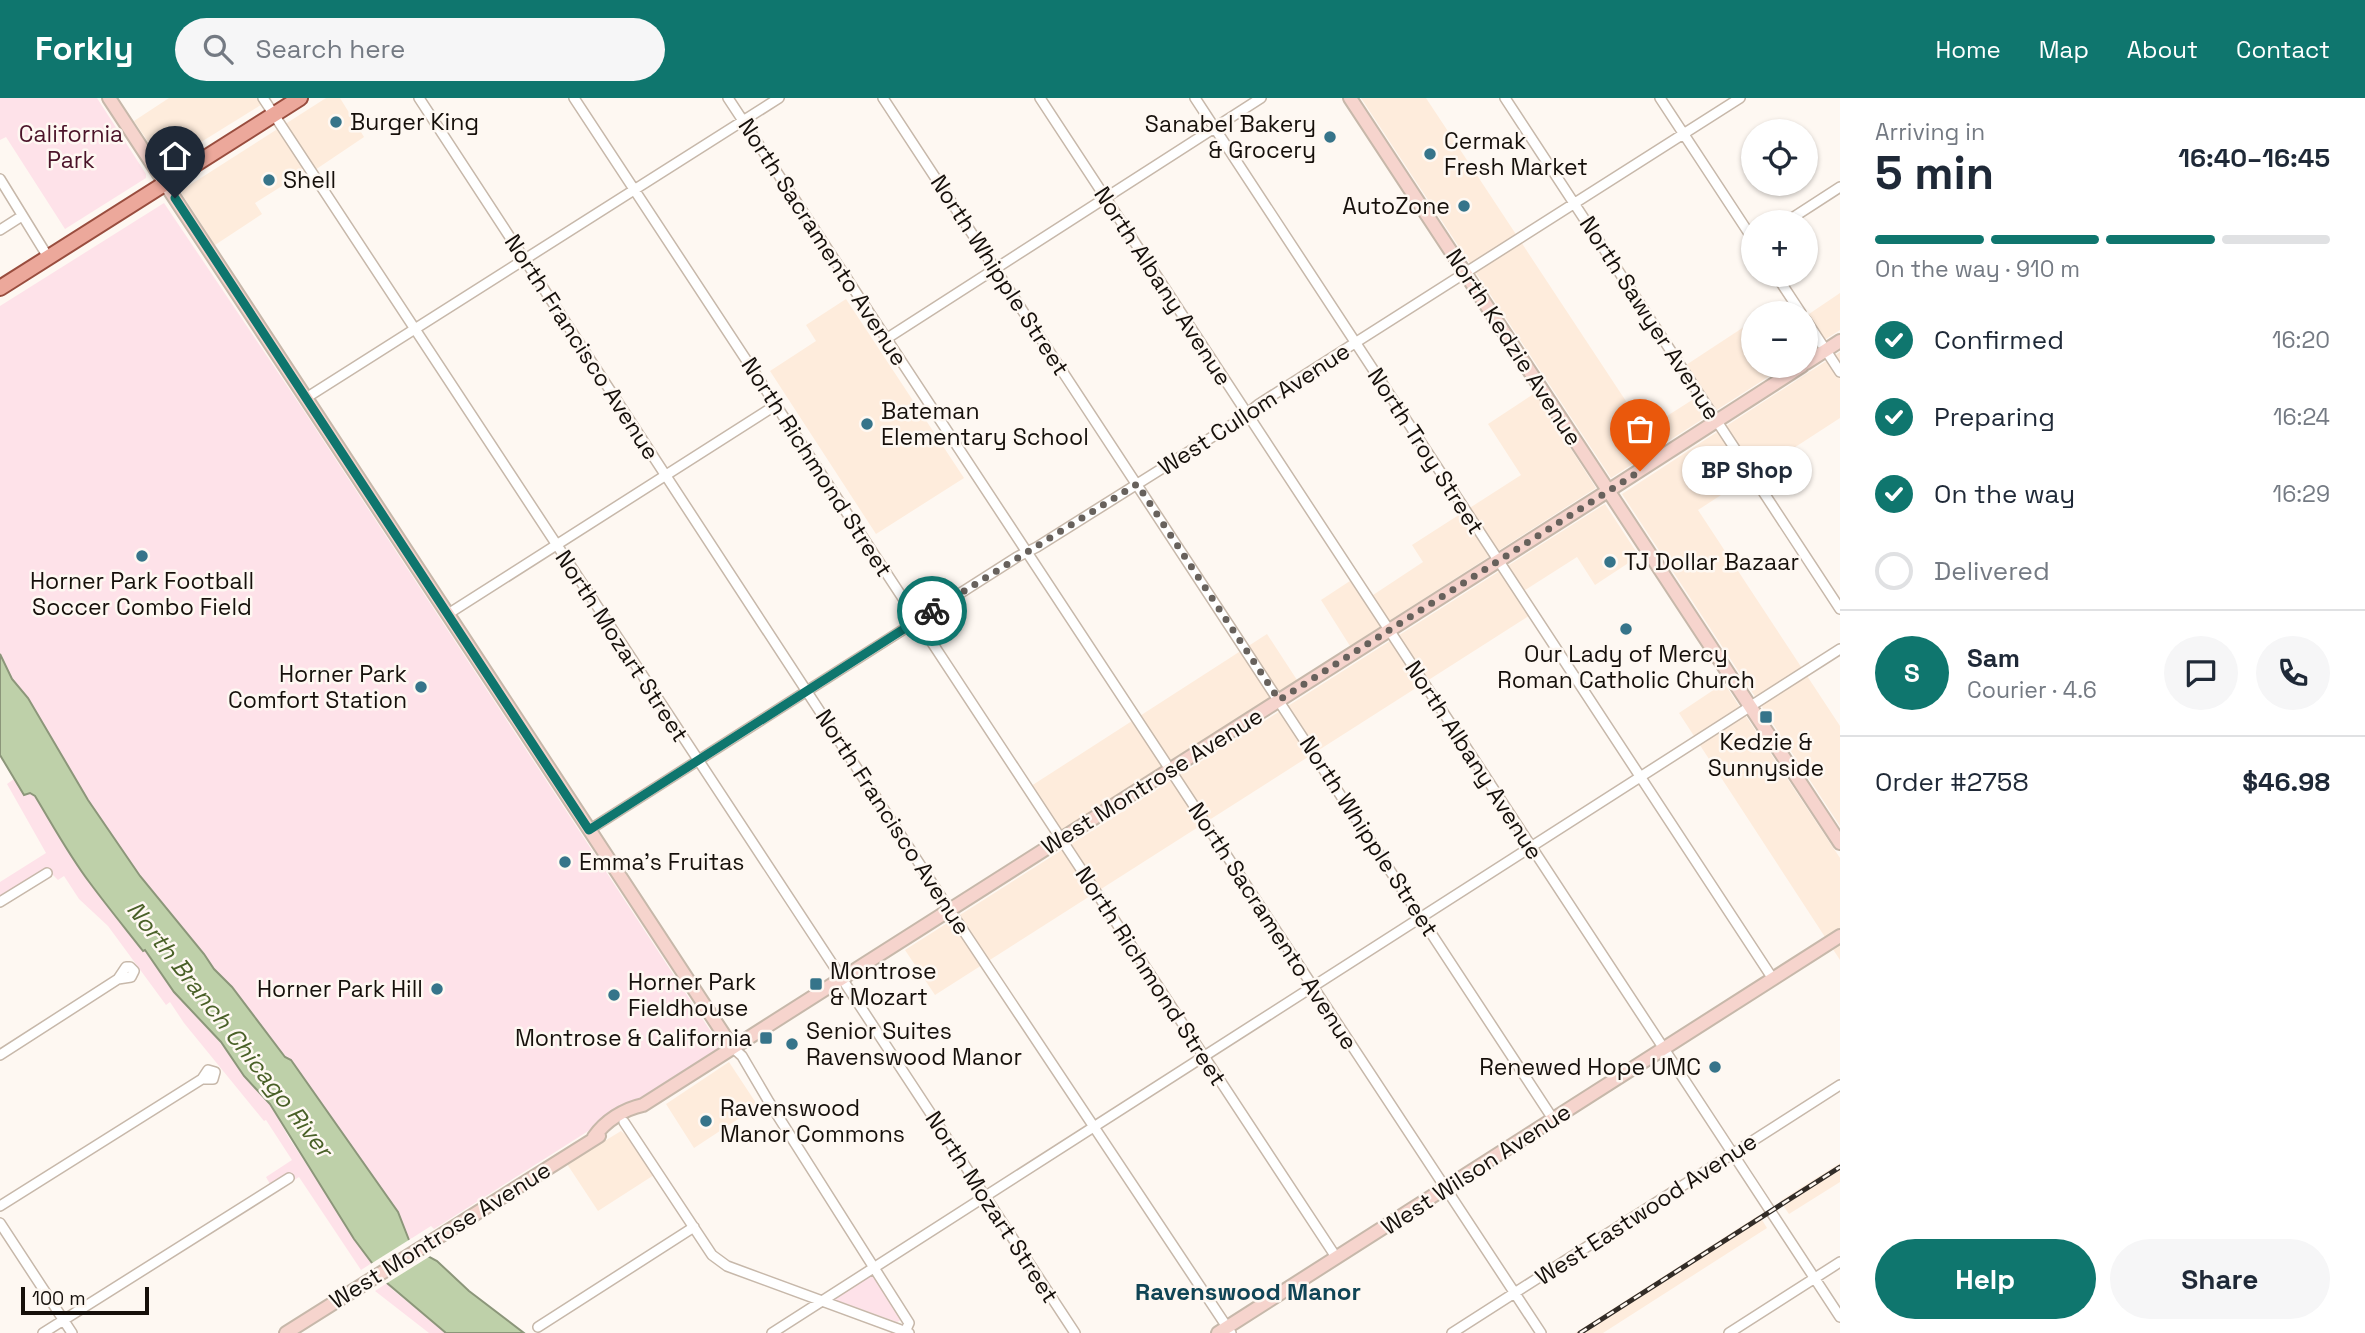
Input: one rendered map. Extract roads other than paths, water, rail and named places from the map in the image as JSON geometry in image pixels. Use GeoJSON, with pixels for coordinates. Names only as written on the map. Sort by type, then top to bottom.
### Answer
{"type":"FeatureCollection","features":[{"type":"Feature","properties":{"kind":"main road"},"geometry":{"type":"LineString","coordinates":[[109,98],[732,1047]]}},
{"type":"Feature","properties":{"kind":"main road"},"geometry":{"type":"LineString","coordinates":[[0,288],[300,98]]}},
{"type":"Feature","properties":{"kind":"main road","name":"North Kedzie Avenue"},"geometry":{"type":"LineString","coordinates":[[1350,98],[1840,843]]}},
{"type":"Feature","properties":{"kind":"main road"},"geometry":{"type":"LineString","coordinates":[[1818,355],[1840,341]]}},
{"type":"Feature","properties":{"kind":"main road","name":"West Montrose Avenue"},"geometry":{"type":"LineString","coordinates":[[292,1331],[594,1137],[628,1123],[643,1105],[732,1047],[1782,378]]}},
{"type":"Feature","properties":{"kind":"main road","name":"West Wilson Avenue"},"geometry":{"type":"LineString","coordinates":[[1225,1331],[1336,1257],[1840,936]]}},
{"type":"Feature","properties":{"kind":"main road","name":"West Montrose Avenue"},"geometry":{"type":"LineString","coordinates":[[594,1137],[601,1126],[632,1107],[643,1105]]}},
{"type":"Feature","properties":{"kind":"street","name":"North Mozart Street"},"geometry":{"type":"LineString","coordinates":[[262,98],[1075,1333]]}},
{"type":"Feature","properties":{"kind":"street","name":"North Francisco Avenue"},"geometry":{"type":"LineString","coordinates":[[419,98],[1225,1331]]}},
{"type":"Feature","properties":{"kind":"street","name":"North Richmond Street"},"geometry":{"type":"LineString","coordinates":[[574,98],[1336,1257]]}},
{"type":"Feature","properties":{"kind":"street","name":"North Sacramento Avenue"},"geometry":{"type":"LineString","coordinates":[[728,98],[1541,1333]]}},
{"type":"Feature","properties":{"kind":"street"},"geometry":{"type":"LineString","coordinates":[[306,398],[779,98]]}},
{"type":"Feature","properties":{"kind":"street","name":"North Whipple Street"},"geometry":{"type":"LineString","coordinates":[[883,98],[1553,1119]]}},
{"type":"Feature","properties":{"kind":"street","name":"North Albany Avenue"},"geometry":{"type":"LineString","coordinates":[[1040,98],[1840,1317]]}},
{"type":"Feature","properties":{"kind":"street","name":"North Troy Street"},"geometry":{"type":"LineString","coordinates":[[1195,98],[1773,979]]}},
{"type":"Feature","properties":{"kind":"street"},"geometry":{"type":"LineString","coordinates":[[886,339],[1261,98]]}},
{"type":"Feature","properties":{"kind":"street","name":"North Sawyer Avenue"},"geometry":{"type":"LineString","coordinates":[[1505,98],[1840,609]]}},
{"type":"Feature","properties":{"kind":"street"},"geometry":{"type":"LineString","coordinates":[[1660,98],[1741,220]]}},
{"type":"Feature","properties":{"kind":"street","name":"West Cullom Avenue"},"geometry":{"type":"LineString","coordinates":[[589,830],[1137,484],[1740,98]]}},
{"type":"Feature","properties":{"kind":"street"},"geometry":{"type":"LineString","coordinates":[[0,179],[48,257]]}},
{"type":"Feature","properties":{"kind":"street"},"geometry":{"type":"LineString","coordinates":[[1805,210],[1840,187]]}},
{"type":"Feature","properties":{"kind":"street"},"geometry":{"type":"LineString","coordinates":[[0,230],[22,216]]}},
{"type":"Feature","properties":{"kind":"street"},"geometry":{"type":"LineString","coordinates":[[1818,338],[1840,372]]}},
{"type":"Feature","properties":{"kind":"street"},"geometry":{"type":"LineString","coordinates":[[448,614],[776,405]]}},
{"type":"Feature","properties":{"kind":"street"},"geometry":{"type":"LineString","coordinates":[[772,1333],[1840,649]]}},
{"type":"Feature","properties":{"kind":"street"},"geometry":{"type":"LineString","coordinates":[[0,902],[47,873]]}},
{"type":"Feature","properties":{"kind":"street"},"geometry":{"type":"LineString","coordinates":[[0,1055],[118,979]]}},
{"type":"Feature","properties":{"kind":"street"},"geometry":{"type":"LineString","coordinates":[[628,1123],[712,1255],[727,1266],[907,1332],[909,1323],[875,1267],[742,1056],[732,1047]]}},
{"type":"Feature","properties":{"kind":"street"},"geometry":{"type":"LineString","coordinates":[[0,1206],[202,1079]]}},
{"type":"Feature","properties":{"kind":"street","name":"West Eastwood Avenue"},"geometry":{"type":"LineString","coordinates":[[1452,1333],[1840,1085]]}},
{"type":"Feature","properties":{"kind":"street"},"geometry":{"type":"LineString","coordinates":[[43,1333],[289,1178]]}},
{"type":"Feature","properties":{"kind":"street"},"geometry":{"type":"LineString","coordinates":[[0,1223],[72,1333]]}},
{"type":"Feature","properties":{"kind":"street"},"geometry":{"type":"LineString","coordinates":[[538,1327],[694,1227]]}},
{"type":"Feature","properties":{"kind":"street"},"geometry":{"type":"LineString","coordinates":[[1729,1333],[1840,1262]]}},
{"type":"Feature","properties":{"kind":"water","name":"North Branch Chicago River"},"geometry":{"type":"Polygon","coordinates":[[[0,654],[12,679],[28,698],[88,800],[140,876],[214,969],[232,987],[285,1057],[291,1060],[398,1212],[409,1240],[524,1333],[446,1333],[387,1283],[354,1239],[270,1104],[244,1076],[221,1042],[174,992],[145,950],[143,951],[96,892],[35,796],[30,793],[24,795],[0,755],[0,654]]]}},
{"type":"Feature","properties":{"kind":"railway"},"geometry":{"type":"LineString","coordinates":[[1580,1333],[1840,1167]]}},
{"type":"Feature","properties":{"kind":"place","name":"Burger King"},"geometry":{"type":"Point","coordinates":[336,122]}},
{"type":"Feature","properties":{"kind":"place","name":"Sanabel Bakery & Grocery"},"geometry":{"type":"Point","coordinates":[1330,137]}},
{"type":"Feature","properties":{"kind":"place","name":"Cermak Fresh Market"},"geometry":{"type":"Point","coordinates":[1430,154]}},
{"type":"Feature","properties":{"kind":"place","name":"Shell"},"geometry":{"type":"Point","coordinates":[269,180]}},
{"type":"Feature","properties":{"kind":"place","name":"AutoZone"},"geometry":{"type":"Point","coordinates":[1464,206]}},
{"type":"Feature","properties":{"kind":"place","name":"Bateman Elementary School"},"geometry":{"type":"Point","coordinates":[867,424]}},
{"type":"Feature","properties":{"kind":"place","name":"BP Shop"},"geometry":{"type":"Point","coordinates":[1640,471]}},
{"type":"Feature","properties":{"kind":"place","name":"Horner Park Football Soccer Combo Field"},"geometry":{"type":"Point","coordinates":[142,556]}},
{"type":"Feature","properties":{"kind":"place","name":"TJ Dollar Bazaar"},"geometry":{"type":"Point","coordinates":[1610,562]}},
{"type":"Feature","properties":{"kind":"place","name":"Our Lady of Mercy Roman Catholic Church"},"geometry":{"type":"Point","coordinates":[1626,629]}},
{"type":"Feature","properties":{"kind":"place","name":"Horner Park Comfort Station"},"geometry":{"type":"Point","coordinates":[421,687]}},
{"type":"Feature","properties":{"kind":"place","name":"Kedzie & Sunnyside"},"geometry":{"type":"Point","coordinates":[1766,717]}},
{"type":"Feature","properties":{"kind":"place","name":"Emma's Fruitas"},"geometry":{"type":"Point","coordinates":[565,862]}},
{"type":"Feature","properties":{"kind":"place","name":"Montrose & Mozart"},"geometry":{"type":"Point","coordinates":[816,984]}},
{"type":"Feature","properties":{"kind":"place","name":"Horner Park Hill"},"geometry":{"type":"Point","coordinates":[437,989]}},
{"type":"Feature","properties":{"kind":"place","name":"Horner Park Fieldhouse"},"geometry":{"type":"Point","coordinates":[614,995]}},
{"type":"Feature","properties":{"kind":"place","name":"Montrose & California"},"geometry":{"type":"Point","coordinates":[766,1038]}},
{"type":"Feature","properties":{"kind":"place","name":"Senior Suites Ravenswood Manor"},"geometry":{"type":"Point","coordinates":[792,1044]}},
{"type":"Feature","properties":{"kind":"place","name":"Renewed Hope UMC"},"geometry":{"type":"Point","coordinates":[1715,1067]}},
{"type":"Feature","properties":{"kind":"place","name":"Ravenswood Manor Commons"},"geometry":{"type":"Point","coordinates":[706,1121]}},
{"type":"Feature","properties":{"kind":"district","name":"Ravenswood Manor"},"geometry":{"type":"Point","coordinates":[1248,1291]}},
{"type":"Feature","properties":{"kind":"park label","name":"California Park"},"geometry":{"type":"Point","coordinates":[71,147]}}]}
